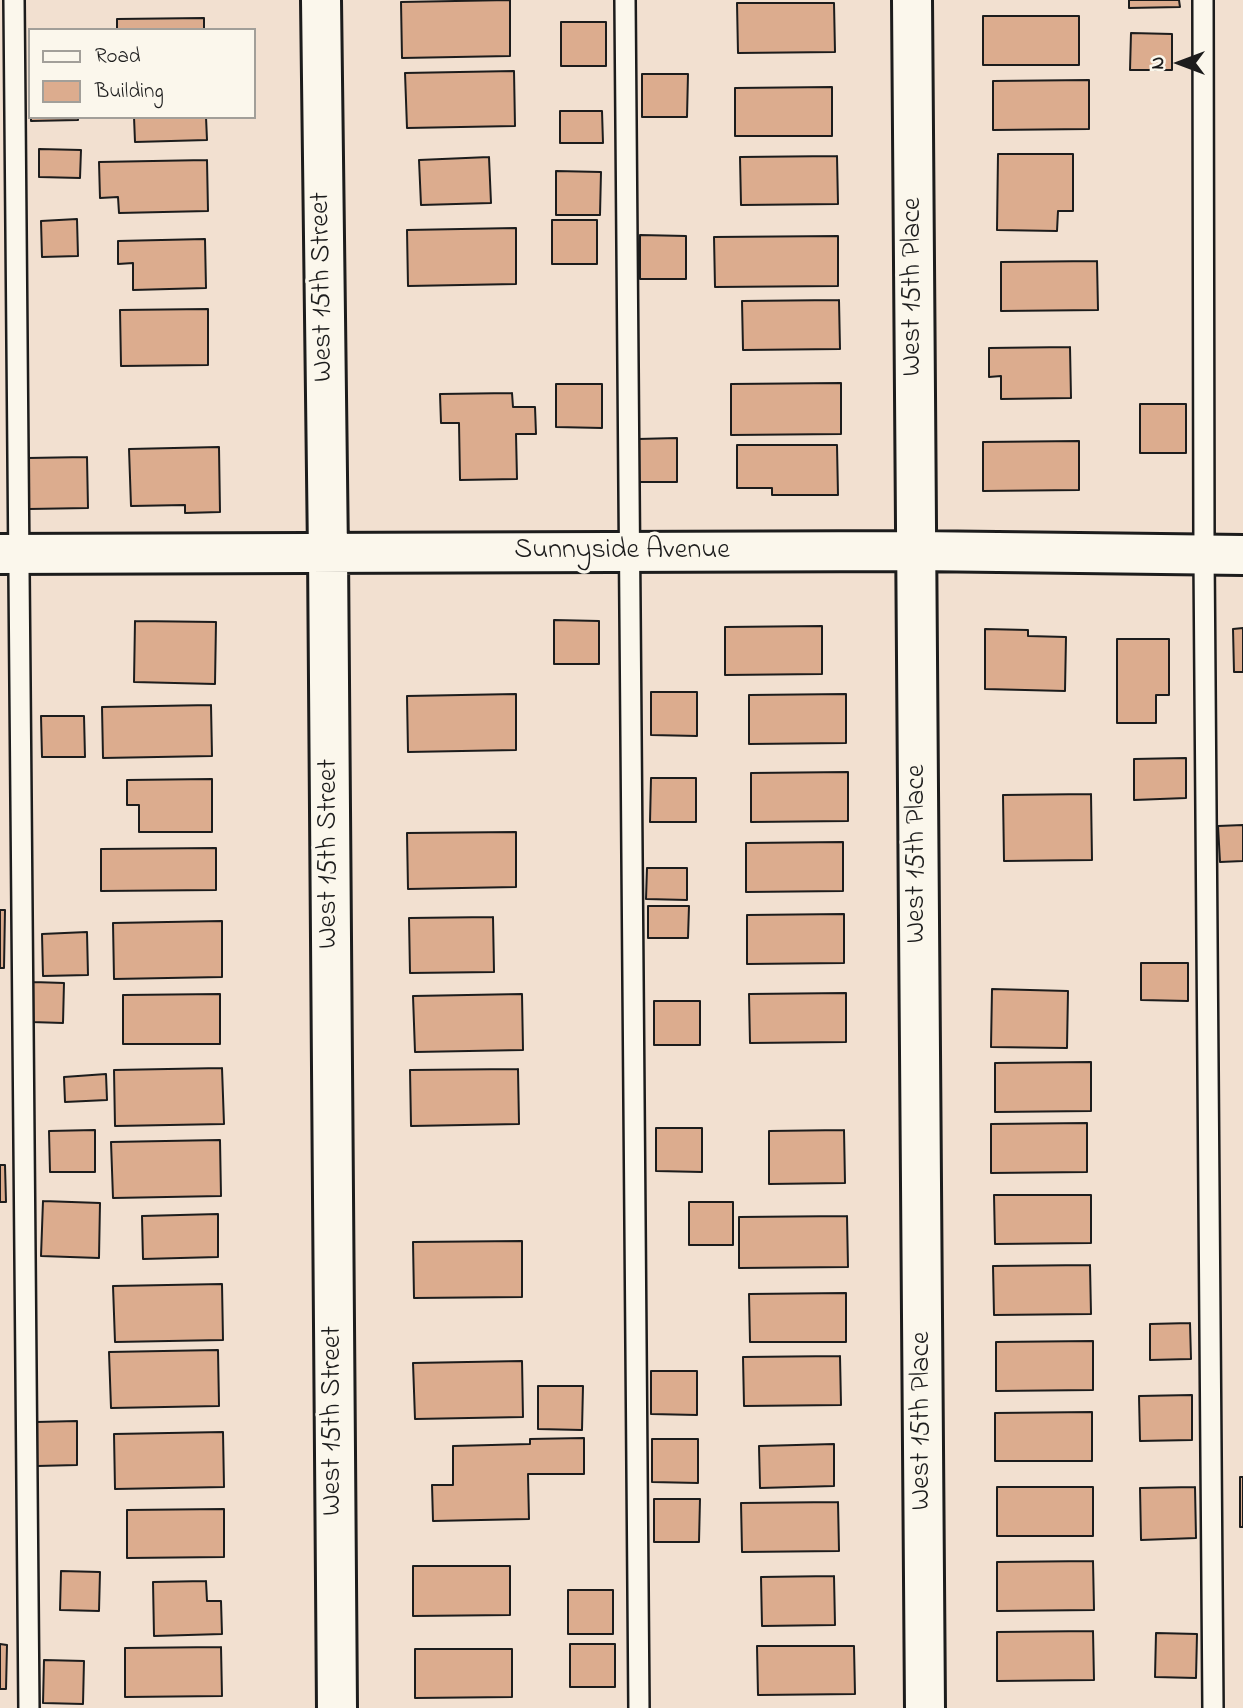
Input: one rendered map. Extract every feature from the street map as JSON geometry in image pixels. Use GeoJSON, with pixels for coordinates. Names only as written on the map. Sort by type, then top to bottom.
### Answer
{"type":"FeatureCollection","features":[{"type":"Feature","properties":{"kind":"street","name":"West 15th Street"},"geometry":{"type":"LineString","coordinates":[[321,0],[337,1708]]}},
{"type":"Feature","properties":{"kind":"street","name":"West 15th Place"},"geometry":{"type":"LineString","coordinates":[[912,0],[925,1708]]}},
{"type":"Feature","properties":{"kind":"street","name":"Sunnyside Avenue"},"geometry":{"type":"LineString","coordinates":[[10,554],[916,551],[1243,555]]}},
{"type":"Feature","properties":{"kind":"lane"},"geometry":{"type":"LineString","coordinates":[[14,0],[10,554],[29,1708]]}},
{"type":"Feature","properties":{"kind":"lane"},"geometry":{"type":"LineString","coordinates":[[625,0],[639,1708]]}},
{"type":"Feature","properties":{"kind":"lane"},"geometry":{"type":"LineString","coordinates":[[1203,0],[1204,555],[1213,1708]]}},
{"type":"Feature","properties":{"kind":"building"},"geometry":{"type":"Polygon","coordinates":[[[510,0],[510,56],[402,58],[401,2],[510,0]]]}},
{"type":"Feature","properties":{"kind":"building"},"geometry":{"type":"Polygon","coordinates":[[[1129,0],[1179,0],[1180,7],[1129,8],[1129,0]]]}},
{"type":"Feature","properties":{"kind":"building"},"geometry":{"type":"Polygon","coordinates":[[[737,3],[834,3],[835,52],[738,53],[737,3]]]}},
{"type":"Feature","properties":{"kind":"building"},"geometry":{"type":"Polygon","coordinates":[[[983,16],[1079,16],[1079,65],[983,65],[983,16]]]}},
{"type":"Feature","properties":{"kind":"building"},"geometry":{"type":"Polygon","coordinates":[[[204,18],[204,28],[117,28],[117,19],[204,18]]]}},
{"type":"Feature","properties":{"kind":"building"},"geometry":{"type":"Polygon","coordinates":[[[561,22],[606,22],[606,66],[561,66],[561,22]]]}},
{"type":"Feature","properties":{"kind":"building"},"geometry":{"type":"Polygon","coordinates":[[[1131,33],[1172,34],[1172,70],[1130,70],[1131,33]]]}},
{"type":"Feature","properties":{"kind":"building"},"geometry":{"type":"Polygon","coordinates":[[[514,71],[515,126],[407,128],[405,73],[514,71]]]}},
{"type":"Feature","properties":{"kind":"building"},"geometry":{"type":"Polygon","coordinates":[[[642,74],[688,74],[687,117],[642,117],[642,74]]]}},
{"type":"Feature","properties":{"kind":"building"},"geometry":{"type":"Polygon","coordinates":[[[1089,80],[1089,129],[993,130],[993,81],[1089,80]]]}},
{"type":"Feature","properties":{"kind":"building"},"geometry":{"type":"Polygon","coordinates":[[[832,87],[832,136],[735,136],[735,88],[832,87]]]}},
{"type":"Feature","properties":{"kind":"building"},"geometry":{"type":"Polygon","coordinates":[[[560,111],[602,111],[603,143],[560,143],[560,111]]]}},
{"type":"Feature","properties":{"kind":"building"},"geometry":{"type":"Polygon","coordinates":[[[31,119],[78,119],[78,120],[31,119]]]}},
{"type":"Feature","properties":{"kind":"building"},"geometry":{"type":"Polygon","coordinates":[[[134,119],[206,119],[207,140],[135,142],[134,119]]]}},
{"type":"Feature","properties":{"kind":"building"},"geometry":{"type":"Polygon","coordinates":[[[39,149],[81,150],[80,178],[39,177],[39,149]]]}},
{"type":"Feature","properties":{"kind":"building"},"geometry":{"type":"Polygon","coordinates":[[[998,154],[1073,154],[1073,211],[1058,211],[1057,231],[997,230],[998,154]]]}},
{"type":"Feature","properties":{"kind":"building"},"geometry":{"type":"Polygon","coordinates":[[[837,156],[838,204],[741,205],[740,157],[837,156]]]}},
{"type":"Feature","properties":{"kind":"building"},"geometry":{"type":"Polygon","coordinates":[[[489,157],[491,203],[421,205],[419,160],[489,157]]]}},
{"type":"Feature","properties":{"kind":"building"},"geometry":{"type":"Polygon","coordinates":[[[207,160],[208,211],[119,213],[118,197],[100,198],[99,162],[207,160]]]}},
{"type":"Feature","properties":{"kind":"building"},"geometry":{"type":"Polygon","coordinates":[[[556,171],[601,172],[600,215],[556,215],[556,171]]]}},
{"type":"Feature","properties":{"kind":"building"},"geometry":{"type":"Polygon","coordinates":[[[77,219],[78,256],[42,257],[41,221],[77,219]]]}},
{"type":"Feature","properties":{"kind":"building"},"geometry":{"type":"Polygon","coordinates":[[[552,220],[597,220],[597,264],[552,264],[552,220]]]}},
{"type":"Feature","properties":{"kind":"building"},"geometry":{"type":"Polygon","coordinates":[[[516,228],[516,284],[408,286],[407,230],[516,228]]]}},
{"type":"Feature","properties":{"kind":"building"},"geometry":{"type":"Polygon","coordinates":[[[640,235],[686,236],[686,279],[640,279],[640,235]]]}},
{"type":"Feature","properties":{"kind":"building"},"geometry":{"type":"Polygon","coordinates":[[[838,236],[838,286],[715,287],[714,237],[838,236]]]}},
{"type":"Feature","properties":{"kind":"building"},"geometry":{"type":"Polygon","coordinates":[[[205,239],[206,288],[133,290],[133,263],[118,264],[118,241],[205,239]]]}},
{"type":"Feature","properties":{"kind":"building"},"geometry":{"type":"Polygon","coordinates":[[[1097,261],[1098,310],[1001,311],[1001,262],[1097,261]]]}},
{"type":"Feature","properties":{"kind":"building"},"geometry":{"type":"Polygon","coordinates":[[[839,300],[840,349],[743,350],[742,301],[839,300]]]}},
{"type":"Feature","properties":{"kind":"building"},"geometry":{"type":"Polygon","coordinates":[[[208,309],[208,365],[121,366],[120,310],[208,309]]]}},
{"type":"Feature","properties":{"kind":"building"},"geometry":{"type":"Polygon","coordinates":[[[1070,347],[1071,398],[1001,399],[1001,376],[989,377],[989,348],[1070,347]]]}},
{"type":"Feature","properties":{"kind":"building"},"geometry":{"type":"Polygon","coordinates":[[[841,383],[841,434],[731,435],[731,384],[841,383]]]}},
{"type":"Feature","properties":{"kind":"building"},"geometry":{"type":"Polygon","coordinates":[[[556,384],[602,384],[602,428],[556,427],[556,384]]]}},
{"type":"Feature","properties":{"kind":"building"},"geometry":{"type":"Polygon","coordinates":[[[512,393],[513,407],[535,407],[536,434],[516,434],[517,479],[460,480],[459,423],[441,423],[440,394],[512,393]]]}},
{"type":"Feature","properties":{"kind":"building"},"geometry":{"type":"Polygon","coordinates":[[[1140,404],[1186,404],[1186,453],[1140,453],[1140,404]]]}},
{"type":"Feature","properties":{"kind":"building"},"geometry":{"type":"Polygon","coordinates":[[[677,438],[677,482],[638,482],[638,439],[677,438]]]}},
{"type":"Feature","properties":{"kind":"building"},"geometry":{"type":"Polygon","coordinates":[[[1079,441],[1079,490],[983,491],[983,442],[1079,441]]]}},
{"type":"Feature","properties":{"kind":"building"},"geometry":{"type":"Polygon","coordinates":[[[737,445],[837,445],[838,495],[772,495],[772,488],[737,488],[737,445]]]}},
{"type":"Feature","properties":{"kind":"building"},"geometry":{"type":"Polygon","coordinates":[[[219,447],[220,512],[185,513],[185,505],[131,506],[129,449],[219,447]]]}},
{"type":"Feature","properties":{"kind":"building"},"geometry":{"type":"Polygon","coordinates":[[[87,457],[88,508],[29,509],[28,458],[87,457]]]}},
{"type":"Feature","properties":{"kind":"building"},"geometry":{"type":"Polygon","coordinates":[[[554,620],[599,621],[599,664],[554,664],[554,620]]]}},
{"type":"Feature","properties":{"kind":"building"},"geometry":{"type":"Polygon","coordinates":[[[135,621],[216,622],[215,684],[134,682],[135,621]]]}},
{"type":"Feature","properties":{"kind":"building"},"geometry":{"type":"Polygon","coordinates":[[[822,626],[822,674],[725,675],[725,627],[822,626]]]}},
{"type":"Feature","properties":{"kind":"building"},"geometry":{"type":"Polygon","coordinates":[[[1243,628],[1243,672],[1234,672],[1233,629],[1243,628]]]}},
{"type":"Feature","properties":{"kind":"building"},"geometry":{"type":"Polygon","coordinates":[[[985,629],[1028,630],[1028,636],[1066,637],[1065,691],[985,689],[985,629]]]}},
{"type":"Feature","properties":{"kind":"building"},"geometry":{"type":"Polygon","coordinates":[[[1117,639],[1169,639],[1169,695],[1156,695],[1156,723],[1117,723],[1117,639]]]}},
{"type":"Feature","properties":{"kind":"building"},"geometry":{"type":"Polygon","coordinates":[[[651,692],[697,692],[697,736],[651,735],[651,692]]]}},
{"type":"Feature","properties":{"kind":"building"},"geometry":{"type":"Polygon","coordinates":[[[516,694],[516,750],[408,752],[407,696],[516,694]]]}},
{"type":"Feature","properties":{"kind":"building"},"geometry":{"type":"Polygon","coordinates":[[[846,694],[846,743],[749,744],[749,695],[846,694]]]}},
{"type":"Feature","properties":{"kind":"building"},"geometry":{"type":"Polygon","coordinates":[[[211,705],[212,756],[103,758],[102,707],[211,705]]]}},
{"type":"Feature","properties":{"kind":"building"},"geometry":{"type":"Polygon","coordinates":[[[41,716],[84,716],[85,757],[42,757],[41,716]]]}},
{"type":"Feature","properties":{"kind":"building"},"geometry":{"type":"Polygon","coordinates":[[[1186,758],[1186,798],[1134,800],[1134,759],[1186,758]]]}},
{"type":"Feature","properties":{"kind":"building"},"geometry":{"type":"Polygon","coordinates":[[[848,772],[848,821],[751,822],[751,773],[848,772]]]}},
{"type":"Feature","properties":{"kind":"building"},"geometry":{"type":"Polygon","coordinates":[[[651,778],[696,778],[696,822],[650,822],[651,778]]]}},
{"type":"Feature","properties":{"kind":"building"},"geometry":{"type":"Polygon","coordinates":[[[212,779],[212,832],[139,832],[139,805],[127,805],[127,780],[212,779]]]}},
{"type":"Feature","properties":{"kind":"building"},"geometry":{"type":"Polygon","coordinates":[[[1091,794],[1092,860],[1004,861],[1003,795],[1091,794]]]}},
{"type":"Feature","properties":{"kind":"building"},"geometry":{"type":"Polygon","coordinates":[[[1243,825],[1243,861],[1220,862],[1218,826],[1243,825]]]}},
{"type":"Feature","properties":{"kind":"building"},"geometry":{"type":"Polygon","coordinates":[[[516,832],[516,887],[408,889],[407,833],[516,832]]]}},
{"type":"Feature","properties":{"kind":"building"},"geometry":{"type":"Polygon","coordinates":[[[843,842],[843,891],[746,892],[746,843],[843,842]]]}},
{"type":"Feature","properties":{"kind":"building"},"geometry":{"type":"Polygon","coordinates":[[[216,848],[216,890],[101,891],[101,849],[216,848]]]}},
{"type":"Feature","properties":{"kind":"building"},"geometry":{"type":"Polygon","coordinates":[[[647,868],[687,868],[687,900],[646,899],[647,868]]]}},
{"type":"Feature","properties":{"kind":"building"},"geometry":{"type":"Polygon","coordinates":[[[648,906],[689,906],[688,938],[648,938],[648,906]]]}},
{"type":"Feature","properties":{"kind":"building"},"geometry":{"type":"Polygon","coordinates":[[[0,910],[5,910],[4,968],[0,968],[0,910]]]}},
{"type":"Feature","properties":{"kind":"building"},"geometry":{"type":"Polygon","coordinates":[[[844,914],[844,963],[747,964],[747,915],[844,914]]]}},
{"type":"Feature","properties":{"kind":"building"},"geometry":{"type":"Polygon","coordinates":[[[493,917],[494,972],[410,973],[409,918],[493,917]]]}},
{"type":"Feature","properties":{"kind":"building"},"geometry":{"type":"Polygon","coordinates":[[[222,921],[222,977],[114,979],[113,923],[222,921]]]}},
{"type":"Feature","properties":{"kind":"building"},"geometry":{"type":"Polygon","coordinates":[[[87,932],[88,975],[43,976],[42,934],[87,932]]]}},
{"type":"Feature","properties":{"kind":"building"},"geometry":{"type":"Polygon","coordinates":[[[1141,963],[1188,963],[1188,1001],[1141,1000],[1141,963]]]}},
{"type":"Feature","properties":{"kind":"building"},"geometry":{"type":"Polygon","coordinates":[[[33,982],[64,983],[63,1023],[31,1022],[33,982]]]}},
{"type":"Feature","properties":{"kind":"building"},"geometry":{"type":"Polygon","coordinates":[[[992,989],[1068,991],[1067,1048],[991,1047],[992,989]]]}},
{"type":"Feature","properties":{"kind":"building"},"geometry":{"type":"Polygon","coordinates":[[[846,993],[846,1042],[750,1043],[749,994],[846,993]]]}},
{"type":"Feature","properties":{"kind":"building"},"geometry":{"type":"Polygon","coordinates":[[[220,994],[220,1044],[123,1044],[123,995],[220,994]]]}},
{"type":"Feature","properties":{"kind":"building"},"geometry":{"type":"Polygon","coordinates":[[[522,994],[523,1050],[415,1052],[413,996],[522,994]]]}},
{"type":"Feature","properties":{"kind":"building"},"geometry":{"type":"Polygon","coordinates":[[[654,1001],[700,1001],[700,1045],[654,1045],[654,1001]]]}},
{"type":"Feature","properties":{"kind":"building"},"geometry":{"type":"Polygon","coordinates":[[[1091,1062],[1091,1111],[995,1112],[995,1063],[1091,1062]]]}},
{"type":"Feature","properties":{"kind":"building"},"geometry":{"type":"Polygon","coordinates":[[[222,1068],[224,1124],[115,1126],[114,1070],[222,1068]]]}},
{"type":"Feature","properties":{"kind":"building"},"geometry":{"type":"Polygon","coordinates":[[[518,1069],[519,1124],[411,1126],[410,1070],[518,1069]]]}},
{"type":"Feature","properties":{"kind":"building"},"geometry":{"type":"Polygon","coordinates":[[[106,1074],[107,1100],[65,1102],[64,1077],[106,1074]]]}},
{"type":"Feature","properties":{"kind":"building"},"geometry":{"type":"Polygon","coordinates":[[[1087,1123],[1087,1172],[991,1173],[991,1124],[1087,1123]]]}},
{"type":"Feature","properties":{"kind":"building"},"geometry":{"type":"Polygon","coordinates":[[[656,1128],[702,1128],[702,1172],[656,1171],[656,1128]]]}},
{"type":"Feature","properties":{"kind":"building"},"geometry":{"type":"Polygon","coordinates":[[[95,1130],[95,1172],[50,1172],[49,1131],[95,1130]]]}},
{"type":"Feature","properties":{"kind":"building"},"geometry":{"type":"Polygon","coordinates":[[[844,1130],[845,1183],[769,1184],[769,1131],[844,1130]]]}},
{"type":"Feature","properties":{"kind":"building"},"geometry":{"type":"Polygon","coordinates":[[[220,1140],[221,1196],[113,1198],[111,1142],[220,1140]]]}},
{"type":"Feature","properties":{"kind":"building"},"geometry":{"type":"Polygon","coordinates":[[[0,1165],[5,1165],[6,1202],[0,1202],[0,1165]]]}},
{"type":"Feature","properties":{"kind":"building"},"geometry":{"type":"Polygon","coordinates":[[[994,1195],[1091,1195],[1091,1243],[995,1244],[994,1195]]]}},
{"type":"Feature","properties":{"kind":"building"},"geometry":{"type":"Polygon","coordinates":[[[43,1201],[100,1203],[99,1258],[41,1256],[43,1201]]]}},
{"type":"Feature","properties":{"kind":"building"},"geometry":{"type":"Polygon","coordinates":[[[689,1202],[733,1202],[733,1245],[689,1245],[689,1202]]]}},
{"type":"Feature","properties":{"kind":"building"},"geometry":{"type":"Polygon","coordinates":[[[218,1214],[218,1257],[143,1259],[142,1216],[218,1214]]]}},
{"type":"Feature","properties":{"kind":"building"},"geometry":{"type":"Polygon","coordinates":[[[847,1216],[848,1267],[739,1268],[739,1217],[847,1216]]]}},
{"type":"Feature","properties":{"kind":"building"},"geometry":{"type":"Polygon","coordinates":[[[522,1241],[522,1297],[414,1298],[413,1242],[522,1241]]]}},
{"type":"Feature","properties":{"kind":"building"},"geometry":{"type":"Polygon","coordinates":[[[1090,1265],[1091,1314],[994,1315],[993,1266],[1090,1265]]]}},
{"type":"Feature","properties":{"kind":"building"},"geometry":{"type":"Polygon","coordinates":[[[222,1284],[223,1340],[115,1342],[113,1286],[222,1284]]]}},
{"type":"Feature","properties":{"kind":"building"},"geometry":{"type":"Polygon","coordinates":[[[846,1293],[846,1342],[750,1342],[749,1294],[846,1293]]]}},
{"type":"Feature","properties":{"kind":"building"},"geometry":{"type":"Polygon","coordinates":[[[1190,1323],[1191,1359],[1150,1360],[1150,1324],[1190,1323]]]}},
{"type":"Feature","properties":{"kind":"building"},"geometry":{"type":"Polygon","coordinates":[[[1093,1341],[1093,1390],[996,1391],[996,1342],[1093,1341]]]}},
{"type":"Feature","properties":{"kind":"building"},"geometry":{"type":"Polygon","coordinates":[[[218,1350],[219,1406],[111,1408],[109,1352],[218,1350]]]}},
{"type":"Feature","properties":{"kind":"building"},"geometry":{"type":"Polygon","coordinates":[[[840,1356],[841,1405],[744,1406],[743,1357],[840,1356]]]}},
{"type":"Feature","properties":{"kind":"building"},"geometry":{"type":"Polygon","coordinates":[[[522,1361],[523,1417],[415,1419],[413,1363],[522,1361]]]}},
{"type":"Feature","properties":{"kind":"building"},"geometry":{"type":"Polygon","coordinates":[[[651,1371],[697,1371],[697,1415],[651,1414],[651,1371]]]}},
{"type":"Feature","properties":{"kind":"building"},"geometry":{"type":"Polygon","coordinates":[[[538,1386],[583,1386],[582,1430],[538,1429],[538,1386]]]}},
{"type":"Feature","properties":{"kind":"building"},"geometry":{"type":"Polygon","coordinates":[[[1192,1395],[1192,1440],[1140,1441],[1139,1396],[1192,1395]]]}},
{"type":"Feature","properties":{"kind":"building"},"geometry":{"type":"Polygon","coordinates":[[[1092,1412],[1092,1461],[995,1461],[995,1413],[1092,1412]]]}},
{"type":"Feature","properties":{"kind":"building"},"geometry":{"type":"Polygon","coordinates":[[[77,1421],[77,1465],[37,1466],[36,1422],[77,1421]]]}},
{"type":"Feature","properties":{"kind":"building"},"geometry":{"type":"Polygon","coordinates":[[[223,1432],[224,1487],[115,1489],[114,1434],[223,1432]]]}},
{"type":"Feature","properties":{"kind":"building"},"geometry":{"type":"Polygon","coordinates":[[[584,1438],[584,1474],[528,1474],[529,1519],[433,1521],[432,1485],[453,1485],[453,1446],[530,1444],[530,1439],[584,1438]]]}},
{"type":"Feature","properties":{"kind":"building"},"geometry":{"type":"Polygon","coordinates":[[[652,1439],[698,1439],[698,1483],[652,1482],[652,1439]]]}},
{"type":"Feature","properties":{"kind":"building"},"geometry":{"type":"Polygon","coordinates":[[[834,1444],[834,1486],[760,1488],[759,1446],[834,1444]]]}},
{"type":"Feature","properties":{"kind":"building"},"geometry":{"type":"Polygon","coordinates":[[[1240,1477],[1243,1477],[1243,1527],[1240,1527],[1240,1477]]]}},
{"type":"Feature","properties":{"kind":"building"},"geometry":{"type":"Polygon","coordinates":[[[997,1487],[1093,1487],[1093,1536],[997,1536],[997,1487]]]}},
{"type":"Feature","properties":{"kind":"building"},"geometry":{"type":"Polygon","coordinates":[[[1195,1487],[1196,1538],[1141,1540],[1140,1488],[1195,1487]]]}},
{"type":"Feature","properties":{"kind":"building"},"geometry":{"type":"Polygon","coordinates":[[[654,1499],[700,1499],[699,1542],[654,1542],[654,1499]]]}},
{"type":"Feature","properties":{"kind":"building"},"geometry":{"type":"Polygon","coordinates":[[[838,1502],[839,1551],[742,1552],[741,1503],[838,1502]]]}},
{"type":"Feature","properties":{"kind":"building"},"geometry":{"type":"Polygon","coordinates":[[[224,1509],[224,1557],[127,1558],[127,1510],[224,1509]]]}},
{"type":"Feature","properties":{"kind":"building"},"geometry":{"type":"Polygon","coordinates":[[[1093,1561],[1094,1610],[997,1611],[997,1562],[1093,1561]]]}},
{"type":"Feature","properties":{"kind":"building"},"geometry":{"type":"Polygon","coordinates":[[[413,1566],[510,1566],[510,1615],[413,1616],[413,1566]]]}},
{"type":"Feature","properties":{"kind":"building"},"geometry":{"type":"Polygon","coordinates":[[[61,1571],[100,1572],[99,1611],[60,1610],[61,1571]]]}},
{"type":"Feature","properties":{"kind":"building"},"geometry":{"type":"Polygon","coordinates":[[[834,1576],[835,1625],[762,1626],[761,1577],[834,1576]]]}},
{"type":"Feature","properties":{"kind":"building"},"geometry":{"type":"Polygon","coordinates":[[[206,1581],[207,1601],[221,1601],[222,1634],[154,1636],[153,1582],[206,1581]]]}},
{"type":"Feature","properties":{"kind":"building"},"geometry":{"type":"Polygon","coordinates":[[[568,1590],[613,1590],[613,1634],[568,1634],[568,1590]]]}},
{"type":"Feature","properties":{"kind":"building"},"geometry":{"type":"Polygon","coordinates":[[[1093,1631],[1094,1680],[997,1681],[997,1632],[1093,1631]]]}},
{"type":"Feature","properties":{"kind":"building"},"geometry":{"type":"Polygon","coordinates":[[[1156,1633],[1197,1634],[1196,1678],[1155,1677],[1156,1633]]]}},
{"type":"Feature","properties":{"kind":"building"},"geometry":{"type":"Polygon","coordinates":[[[0,1644],[7,1645],[6,1689],[0,1689],[0,1644]]]}},
{"type":"Feature","properties":{"kind":"building"},"geometry":{"type":"Polygon","coordinates":[[[570,1644],[615,1644],[615,1687],[570,1687],[570,1644]]]}},
{"type":"Feature","properties":{"kind":"building"},"geometry":{"type":"Polygon","coordinates":[[[757,1646],[854,1646],[855,1694],[758,1695],[757,1646]]]}},
{"type":"Feature","properties":{"kind":"building"},"geometry":{"type":"Polygon","coordinates":[[[221,1647],[222,1696],[125,1697],[125,1648],[221,1647]]]}},
{"type":"Feature","properties":{"kind":"building"},"geometry":{"type":"Polygon","coordinates":[[[415,1649],[512,1649],[512,1697],[415,1698],[415,1649]]]}},
{"type":"Feature","properties":{"kind":"building"},"geometry":{"type":"Polygon","coordinates":[[[44,1660],[84,1661],[83,1704],[43,1703],[44,1660]]]}}]}
